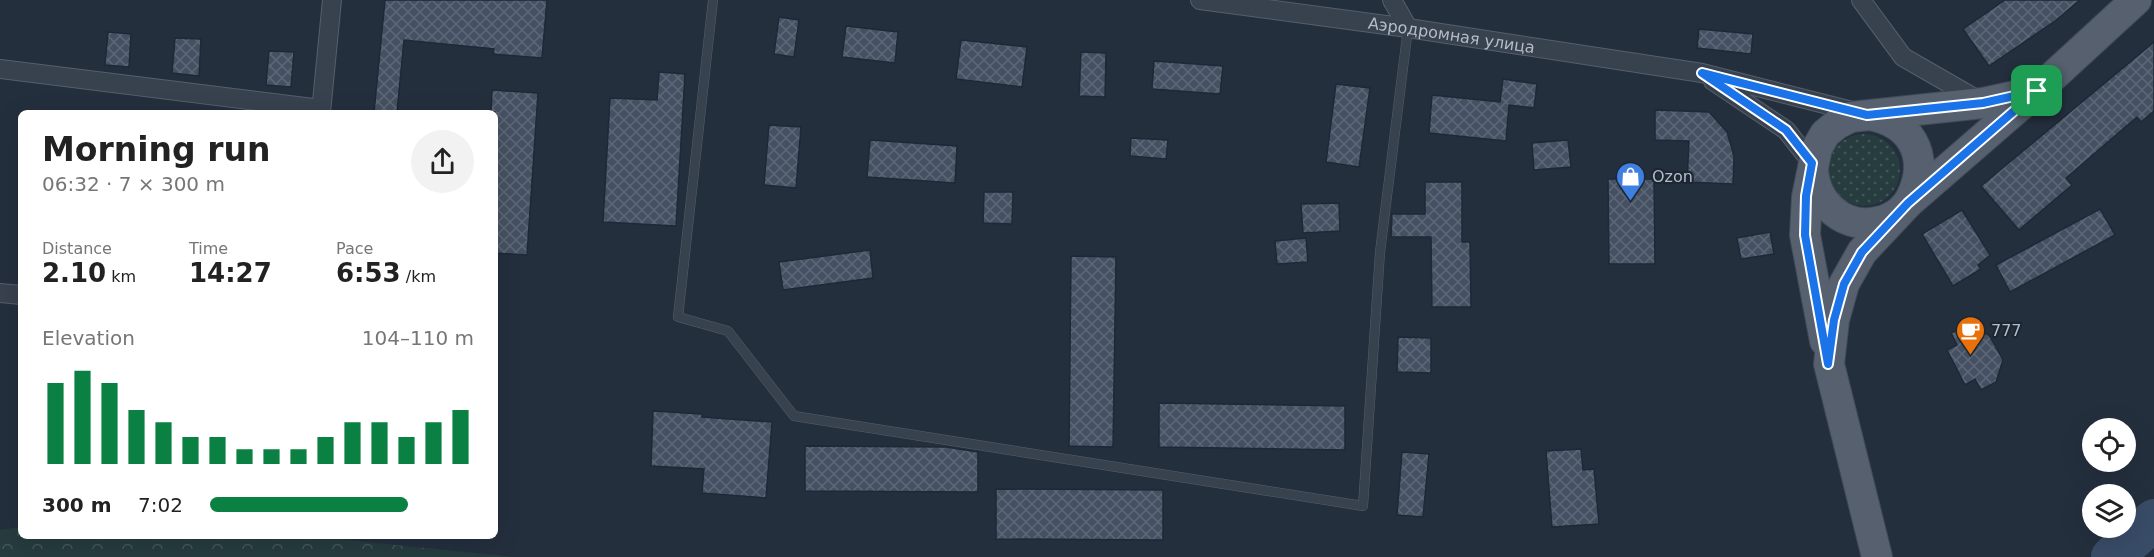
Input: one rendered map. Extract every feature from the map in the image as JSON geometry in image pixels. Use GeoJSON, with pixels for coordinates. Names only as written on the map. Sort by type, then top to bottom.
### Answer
{"type":"FeatureCollection","features":[{"type":"Feature","properties":{"kind":"main road"},"geometry":{"type":"LineString","coordinates":[[1828,364],[1834,320],[1844,284],[1862,252],[1903,208],[2037,91],[2136,0]]}},
{"type":"Feature","properties":{"kind":"main road"},"geometry":{"type":"LineString","coordinates":[[1877,557],[1828,364],[1805,235],[1806,196],[1817,148],[1825,134],[1837,124],[1851,117],[1983,103],[2037,91]]}},
{"type":"Feature","properties":{"kind":"main road"},"geometry":{"type":"LineString","coordinates":[[1812,163],[1814,181],[1820,197],[1832,211],[1847,220],[1864,224],[1882,221],[1903,208],[1917,188],[1920,171],[1918,154],[1911,139],[1899,126],[1884,118],[1867,115]]}},
{"type":"Feature","properties":{"kind":"street"},"geometry":{"type":"LineString","coordinates":[[321,110],[332,0]]}},
{"type":"Feature","properties":{"kind":"street","name":"Аэродромная улица"},"geometry":{"type":"LineString","coordinates":[[1200,0],[1408,28],[1702,73],[1867,115]]}},
{"type":"Feature","properties":{"kind":"street"},"geometry":{"type":"LineString","coordinates":[[1392,0],[1408,28]]}},
{"type":"Feature","properties":{"kind":"street"},"geometry":{"type":"LineString","coordinates":[[1861,0],[1903,57],[1983,103]]}},
{"type":"Feature","properties":{"kind":"street"},"geometry":{"type":"LineString","coordinates":[[0,69],[313,110]]}},
{"type":"Feature","properties":{"kind":"street","name":"Аэродромная улица"},"geometry":{"type":"LineString","coordinates":[[1702,73],[1786,130],[1812,163]]}},
{"type":"Feature","properties":{"kind":"street"},"geometry":{"type":"LineString","coordinates":[[0,293],[18,295]]}},
{"type":"Feature","properties":{"kind":"lane"},"geometry":{"type":"LineString","coordinates":[[713,0],[678,316],[729,331],[794,416],[1363,506],[1380,252],[1408,28]]}},
{"type":"Feature","properties":{"kind":"green space"},"geometry":{"type":"Polygon","coordinates":[[[1864,134],[1884,140],[1894,150],[1900,170],[1894,190],[1884,200],[1864,206],[1844,200],[1834,190],[1828,170],[1834,150],[1844,140],[1864,134]]]}},
{"type":"Feature","properties":{"kind":"green space"},"geometry":{"type":"Polygon","coordinates":[[[18,527],[18,539],[337,539],[514,557],[0,557],[0,530],[18,527]]]}},
{"type":"Feature","properties":{"kind":"building"},"geometry":{"type":"Polygon","coordinates":[[[385,0],[547,0],[542,58],[493,54],[494,49],[404,40],[397,110],[374,110],[385,0]]]}},
{"type":"Feature","properties":{"kind":"building"},"geometry":{"type":"Polygon","coordinates":[[[2005,0],[2080,0],[2055,21],[1989,66],[1963,29],[2005,0]]]}},
{"type":"Feature","properties":{"kind":"building"},"geometry":{"type":"Polygon","coordinates":[[[779,17],[799,20],[794,57],[774,54],[779,17]]]}},
{"type":"Feature","properties":{"kind":"building"},"geometry":{"type":"Polygon","coordinates":[[[846,26],[898,32],[895,63],[842,57],[846,26]]]}},
{"type":"Feature","properties":{"kind":"building"},"geometry":{"type":"Polygon","coordinates":[[[1699,29],[1753,34],[1751,54],[1697,48],[1699,29]]]}},
{"type":"Feature","properties":{"kind":"building"},"geometry":{"type":"Polygon","coordinates":[[[108,32],[131,34],[129,67],[105,65],[108,32]]]}},
{"type":"Feature","properties":{"kind":"building"},"geometry":{"type":"Polygon","coordinates":[[[175,38],[201,39],[199,76],[172,73],[175,38]]]}},
{"type":"Feature","properties":{"kind":"building"},"geometry":{"type":"Polygon","coordinates":[[[961,40],[1027,47],[1022,87],[956,79],[961,40]]]}},
{"type":"Feature","properties":{"kind":"building"},"geometry":{"type":"Polygon","coordinates":[[[2154,42],[2154,111],[2141,122],[2137,117],[2066,178],[2072,185],[2019,230],[1981,186],[2154,42]]]}},
{"type":"Feature","properties":{"kind":"building"},"geometry":{"type":"Polygon","coordinates":[[[269,51],[294,52],[291,87],[266,85],[269,51]]]}},
{"type":"Feature","properties":{"kind":"building"},"geometry":{"type":"Polygon","coordinates":[[[1081,52],[1106,53],[1105,97],[1079,96],[1081,52]]]}},
{"type":"Feature","properties":{"kind":"building"},"geometry":{"type":"Polygon","coordinates":[[[1154,61],[1223,66],[1220,94],[1152,89],[1154,61]]]}},
{"type":"Feature","properties":{"kind":"building"},"geometry":{"type":"Polygon","coordinates":[[[659,72],[685,74],[676,226],[603,222],[610,98],[657,100],[659,72]]]}},
{"type":"Feature","properties":{"kind":"building"},"geometry":{"type":"Polygon","coordinates":[[[1503,79],[1537,84],[1534,108],[1509,105],[1506,141],[1429,133],[1432,95],[1500,102],[1503,79]]]}},
{"type":"Feature","properties":{"kind":"building"},"geometry":{"type":"Polygon","coordinates":[[[1336,84],[1370,88],[1359,167],[1326,162],[1336,84]]]}},
{"type":"Feature","properties":{"kind":"building"},"geometry":{"type":"Polygon","coordinates":[[[492,90],[538,93],[527,255],[498,253],[498,110],[491,110],[492,90]]]}},
{"type":"Feature","properties":{"kind":"building"},"geometry":{"type":"Polygon","coordinates":[[[1655,110],[1709,112],[1727,132],[1734,156],[1733,184],[1687,182],[1689,141],[1655,140],[1655,110]]]}},
{"type":"Feature","properties":{"kind":"building"},"geometry":{"type":"Polygon","coordinates":[[[769,125],[801,127],[796,188],[764,185],[769,125]]]}},
{"type":"Feature","properties":{"kind":"building"},"geometry":{"type":"Polygon","coordinates":[[[1131,138],[1168,140],[1166,159],[1130,156],[1131,138]]]}},
{"type":"Feature","properties":{"kind":"building"},"geometry":{"type":"Polygon","coordinates":[[[870,140],[957,146],[955,183],[867,177],[870,140]]]}},
{"type":"Feature","properties":{"kind":"building"},"geometry":{"type":"Polygon","coordinates":[[[1568,140],[1571,167],[1534,170],[1532,143],[1568,140]]]}},
{"type":"Feature","properties":{"kind":"building"},"geometry":{"type":"Polygon","coordinates":[[[1608,179],[1654,179],[1655,264],[1609,264],[1608,179]]]}},
{"type":"Feature","properties":{"kind":"building"},"geometry":{"type":"Polygon","coordinates":[[[1425,182],[1462,182],[1462,242],[1470,242],[1471,307],[1432,307],[1431,237],[1391,237],[1392,214],[1425,214],[1425,182]]]}},
{"type":"Feature","properties":{"kind":"building"},"geometry":{"type":"Polygon","coordinates":[[[984,192],[1013,192],[1012,224],[983,223],[984,192]]]}},
{"type":"Feature","properties":{"kind":"building"},"geometry":{"type":"Polygon","coordinates":[[[1339,203],[1340,231],[1303,233],[1301,204],[1339,203]]]}},
{"type":"Feature","properties":{"kind":"building"},"geometry":{"type":"Polygon","coordinates":[[[2100,209],[2115,235],[2010,292],[1996,265],[2100,209]]]}},
{"type":"Feature","properties":{"kind":"building"},"geometry":{"type":"Polygon","coordinates":[[[1962,210],[1990,255],[1978,265],[1981,269],[1953,286],[1922,234],[1962,210]]]}},
{"type":"Feature","properties":{"kind":"building"},"geometry":{"type":"Polygon","coordinates":[[[1770,232],[1774,254],[1741,259],[1737,238],[1770,232]]]}},
{"type":"Feature","properties":{"kind":"building"},"geometry":{"type":"Polygon","coordinates":[[[1306,238],[1308,262],[1277,264],[1275,241],[1306,238]]]}},
{"type":"Feature","properties":{"kind":"building"},"geometry":{"type":"Polygon","coordinates":[[[870,250],[873,278],[783,290],[779,262],[870,250]]]}},
{"type":"Feature","properties":{"kind":"building"},"geometry":{"type":"Polygon","coordinates":[[[1071,256],[1116,257],[1113,447],[1069,446],[1071,256]]]}},
{"type":"Feature","properties":{"kind":"building"},"geometry":{"type":"Polygon","coordinates":[[[1966,326],[1989,335],[2003,360],[1996,382],[1981,390],[1975,379],[1965,385],[1947,350],[1957,345],[1951,333],[1966,326]]]}},
{"type":"Feature","properties":{"kind":"building"},"geometry":{"type":"Polygon","coordinates":[[[1398,337],[1431,338],[1431,373],[1397,372],[1398,337]]]}},
{"type":"Feature","properties":{"kind":"building"},"geometry":{"type":"Polygon","coordinates":[[[1159,403],[1345,406],[1345,450],[1159,447],[1159,403]]]}},
{"type":"Feature","properties":{"kind":"building"},"geometry":{"type":"Polygon","coordinates":[[[653,411],[772,422],[766,498],[702,493],[704,469],[651,466],[653,411]]]}},
{"type":"Feature","properties":{"kind":"building"},"geometry":{"type":"Polygon","coordinates":[[[805,446],[946,447],[978,452],[978,492],[805,491],[805,446]]]}},
{"type":"Feature","properties":{"kind":"building"},"geometry":{"type":"Polygon","coordinates":[[[1581,449],[1583,470],[1594,469],[1599,524],[1552,527],[1546,451],[1581,449]]]}},
{"type":"Feature","properties":{"kind":"building"},"geometry":{"type":"Polygon","coordinates":[[[1402,452],[1429,454],[1423,517],[1397,515],[1402,452]]]}},
{"type":"Feature","properties":{"kind":"building"},"geometry":{"type":"Polygon","coordinates":[[[996,489],[1163,490],[1163,540],[996,539],[996,489]]]}},
{"type":"Feature","properties":{"kind":"waterway"},"geometry":{"type":"LineString","coordinates":[[2112,557],[2154,520]]}},
{"type":"Feature","properties":{"kind":"place","name":"Ozon"},"geometry":{"type":"Point","coordinates":[1631,202]}},
{"type":"Feature","properties":{"kind":"place","name":"777"},"geometry":{"type":"Point","coordinates":[1970,356]}},
{"type":"Feature","properties":{"kind":"route"},"geometry":{"type":"LineString","coordinates":[[1702,73],[1867,115],[1983,103],[2037,91],[1908,203],[1862,252],[1844,284],[1834,320],[1828,364],[1805,235],[1806,196],[1812,163],[1786,130],[1702,73]]}}]}
